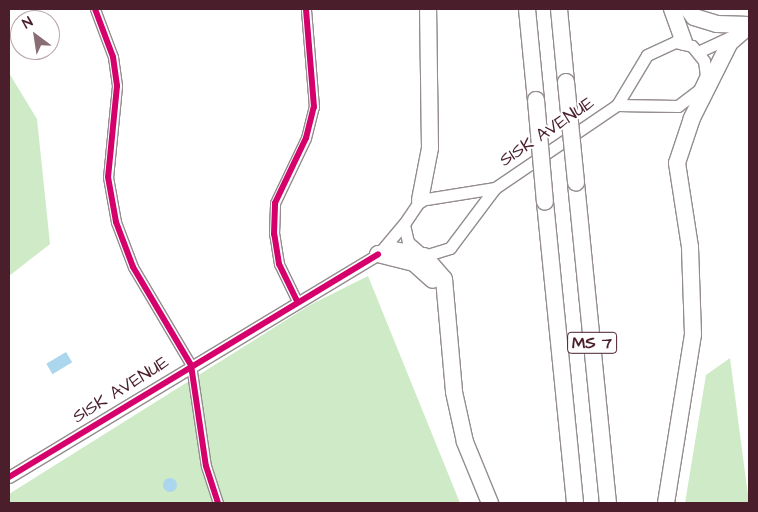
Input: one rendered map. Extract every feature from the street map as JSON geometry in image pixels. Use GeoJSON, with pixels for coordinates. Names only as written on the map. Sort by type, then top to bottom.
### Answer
{"type":"FeatureCollection","features":[{"type":"Feature","properties":{"kind":"highway"},"geometry":{"type":"LineString","coordinates":[[420,200],[430,148],[428,9]]}},
{"type":"Feature","properties":{"kind":"highway","name":"MS 7"},"geometry":{"type":"LineString","coordinates":[[526,9],[575,503]]}},
{"type":"Feature","properties":{"kind":"highway","name":"MS 7"},"geometry":{"type":"LineString","coordinates":[[559,9],[608,503]]}},
{"type":"Feature","properties":{"kind":"highway"},"geometry":{"type":"LineString","coordinates":[[672,9],[684,42]]}},
{"type":"Feature","properties":{"kind":"highway"},"geometry":{"type":"LineString","coordinates":[[677,163],[692,118],[742,33],[694,17],[688,9]]}},
{"type":"Feature","properties":{"kind":"highway"},"geometry":{"type":"LineString","coordinates":[[666,503],[681,432],[693,334],[690,248],[673,146],[689,100]]}},
{"type":"Feature","properties":{"kind":"highway"},"geometry":{"type":"LineString","coordinates":[[419,253],[444,279],[454,392],[465,442],[490,503]]}},
{"type":"Feature","properties":{"kind":"highway"},"geometry":{"type":"LineString","coordinates":[[378,254],[414,263],[446,297]]}},
{"type":"Feature","properties":{"kind":"street"},"geometry":{"type":"LineString","coordinates":[[95,9],[105,29],[116,86],[108,177],[116,222],[133,267],[191,365],[206,466],[218,503]]}},
{"type":"Feature","properties":{"kind":"street"},"geometry":{"type":"LineString","coordinates":[[297,301],[280,264],[274,234],[275,203],[306,138],[314,107],[306,9]]}},
{"type":"Feature","properties":{"kind":"street"},"geometry":{"type":"LineString","coordinates":[[698,52],[742,33]]}},
{"type":"Feature","properties":{"kind":"street"},"geometry":{"type":"LineString","coordinates":[[706,69],[742,33]]}},
{"type":"Feature","properties":{"kind":"street"},"geometry":{"type":"LineString","coordinates":[[684,42],[698,52],[706,69],[705,81],[689,100]]}},
{"type":"Feature","properties":{"kind":"street","name":"SISK AVENUE"},"geometry":{"type":"LineString","coordinates":[[9,477],[191,365],[378,254],[393,247],[419,253],[450,248],[495,188],[618,105],[647,55],[665,43],[684,42]]}},
{"type":"Feature","properties":{"kind":"street","name":"SISK AVENUE"},"geometry":{"type":"LineString","coordinates":[[618,105],[678,106],[689,100]]}},
{"type":"Feature","properties":{"kind":"street","name":"SISK AVENUE"},"geometry":{"type":"LineString","coordinates":[[378,254],[404,224],[420,200],[495,188]]}},
{"type":"Feature","properties":{"kind":"street"},"geometry":{"type":"LineString","coordinates":[[404,224],[419,253]]}},
{"type":"Feature","properties":{"kind":"green space"},"geometry":{"type":"Polygon","coordinates":[[[9,73],[37,119],[50,244],[9,276],[9,73]]]}},
{"type":"Feature","properties":{"kind":"green space"},"geometry":{"type":"Polygon","coordinates":[[[368,276],[460,503],[9,503],[9,494],[310,305],[368,276]]]}},
{"type":"Feature","properties":{"kind":"green space"},"geometry":{"type":"Polygon","coordinates":[[[730,358],[749,503],[685,503],[706,375],[730,358]]]}},
{"type":"Feature","properties":{"kind":"water"},"geometry":{"type":"Polygon","coordinates":[[[66,352],[72,362],[52,374],[46,364],[66,352]]]}},
{"type":"Feature","properties":{"kind":"water"},"geometry":{"type":"Polygon","coordinates":[[[167,478],[173,478],[177,485],[173,492],[167,492],[163,488],[163,482],[167,478]]]}},
{"type":"Feature","properties":{"kind":"cycle path"},"geometry":{"type":"LineString","coordinates":[[95,9],[113,57],[117,86],[108,177],[116,222],[133,267],[191,365],[206,466],[218,503]]}},
{"type":"Feature","properties":{"kind":"cycle path"},"geometry":{"type":"LineString","coordinates":[[297,301],[279,264],[274,234],[275,203],[306,138],[314,107],[306,9]]}},
{"type":"Feature","properties":{"kind":"cycle path"},"geometry":{"type":"LineString","coordinates":[[9,477],[378,254]]}}]}
